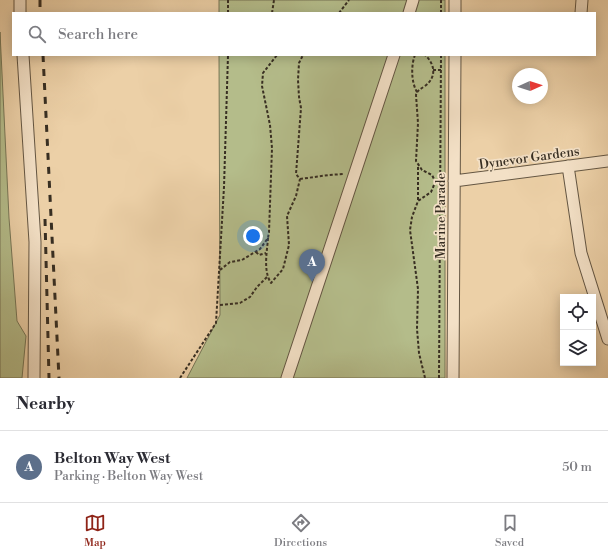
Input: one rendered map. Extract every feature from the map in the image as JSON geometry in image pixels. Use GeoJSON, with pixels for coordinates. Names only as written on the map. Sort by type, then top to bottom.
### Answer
{"type":"FeatureCollection","features":[{"type":"Feature","properties":{"kind":"street"},"geometry":{"type":"LineString","coordinates":[[20,0],[20,12]]}},
{"type":"Feature","properties":{"kind":"street"},"geometry":{"type":"LineString","coordinates":[[409,12],[413,0]]}},
{"type":"Feature","properties":{"kind":"street"},"geometry":{"type":"LineString","coordinates":[[455,0],[455,12]]}},
{"type":"Feature","properties":{"kind":"street"},"geometry":{"type":"LineString","coordinates":[[581,12],[582,0]]}},
{"type":"Feature","properties":{"kind":"street"},"geometry":{"type":"LineString","coordinates":[[23,56],[35,242],[34,378]]}},
{"type":"Feature","properties":{"kind":"street"},"geometry":{"type":"LineString","coordinates":[[287,378],[394,56]]}},
{"type":"Feature","properties":{"kind":"street","name":"Marine Parade"},"geometry":{"type":"LineString","coordinates":[[453,378],[455,56]]}},
{"type":"Feature","properties":{"kind":"street","name":"Dynevor Gardens"},"geometry":{"type":"LineString","coordinates":[[454,181],[608,161]]}},
{"type":"Feature","properties":{"kind":"street"},"geometry":{"type":"LineString","coordinates":[[568,166],[581,253],[608,338]]}},
{"type":"Feature","properties":{"kind":"path"},"geometry":{"type":"LineString","coordinates":[[228,0],[228,12]]}},
{"type":"Feature","properties":{"kind":"path"},"geometry":{"type":"LineString","coordinates":[[272,12],[274,0]]}},
{"type":"Feature","properties":{"kind":"path"},"geometry":{"type":"LineString","coordinates":[[340,12],[349,0]]}},
{"type":"Feature","properties":{"kind":"path"},"geometry":{"type":"LineString","coordinates":[[441,0],[441,12]]}},
{"type":"Feature","properties":{"kind":"path"},"geometry":{"type":"LineString","coordinates":[[180,378],[216,323],[220,270],[228,56]]}},
{"type":"Feature","properties":{"kind":"path"},"geometry":{"type":"LineString","coordinates":[[276,56],[263,73],[262,86],[270,125],[272,148],[269,232],[266,253],[267,278],[271,283],[283,269],[289,244],[287,216],[296,196],[300,179]]}},
{"type":"Feature","properties":{"kind":"path"},"geometry":{"type":"LineString","coordinates":[[300,179],[296,174],[302,108],[299,97],[298,80],[299,63],[302,56]]}},
{"type":"Feature","properties":{"kind":"path"},"geometry":{"type":"LineString","coordinates":[[415,56],[413,62],[413,78],[417,92],[418,134],[416,151],[418,165],[418,201],[410,230],[418,289],[417,329],[419,353],[425,378]]}},
{"type":"Feature","properties":{"kind":"path"},"geometry":{"type":"LineString","coordinates":[[417,92],[428,83],[433,76],[432,64],[426,56]]}},
{"type":"Feature","properties":{"kind":"path"},"geometry":{"type":"LineString","coordinates":[[439,378],[441,56]]}},
{"type":"Feature","properties":{"kind":"path"},"geometry":{"type":"LineString","coordinates":[[433,70],[441,70]]}},
{"type":"Feature","properties":{"kind":"path"},"geometry":{"type":"LineString","coordinates":[[418,165],[422,170],[432,175],[435,181],[431,192],[418,201]]}},
{"type":"Feature","properties":{"kind":"path"},"geometry":{"type":"LineString","coordinates":[[300,179],[329,175],[355,174]]}},
{"type":"Feature","properties":{"kind":"path"},"geometry":{"type":"LineString","coordinates":[[220,270],[230,262],[242,260],[256,252],[268,238]]}},
{"type":"Feature","properties":{"kind":"path"},"geometry":{"type":"LineString","coordinates":[[256,252],[259,255],[266,253]]}},
{"type":"Feature","properties":{"kind":"path"},"geometry":{"type":"LineString","coordinates":[[220,305],[240,303],[250,297],[257,286],[267,278]]}},
{"type":"Feature","properties":{"kind":"green space"},"geometry":{"type":"Polygon","coordinates":[[[219,0],[445,0],[445,12],[219,12],[219,0]]]}},
{"type":"Feature","properties":{"kind":"green space"},"geometry":{"type":"Polygon","coordinates":[[[0,32],[9,218],[17,321],[26,336],[22,378],[0,378],[0,32]]]}},
{"type":"Feature","properties":{"kind":"green space"},"geometry":{"type":"Polygon","coordinates":[[[219,56],[445,56],[445,378],[187,378],[220,315],[219,56]]]}},
{"type":"Feature","properties":{"kind":"railway"},"geometry":{"type":"LineString","coordinates":[[40,0],[40,12]]}},
{"type":"Feature","properties":{"kind":"railway"},"geometry":{"type":"LineString","coordinates":[[43,56],[59,378]]}},
{"type":"Feature","properties":{"kind":"railway"},"geometry":{"type":"LineString","coordinates":[[45,219],[49,378]]}},
{"type":"Feature","properties":{"kind":"place","name":"Belton Way West"},"geometry":{"type":"Point","coordinates":[312,282]}}]}
